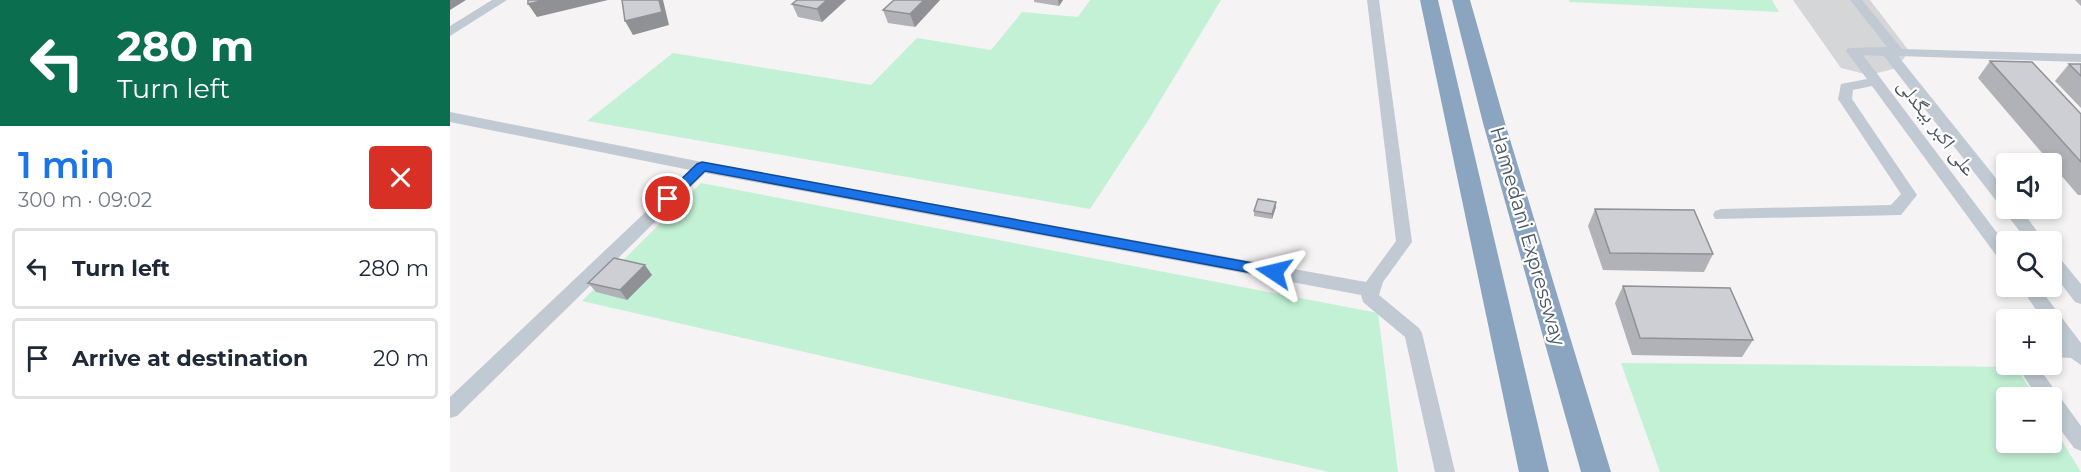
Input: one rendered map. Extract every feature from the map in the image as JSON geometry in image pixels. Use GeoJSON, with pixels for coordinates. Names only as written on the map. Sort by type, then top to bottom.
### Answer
{"type":"FeatureCollection","features":[{"type":"Feature","properties":{"kind":"highway","name":"Hamedani Expressway"},"geometry":{"type":"LineString","coordinates":[[1429,0],[1534,472]]}},
{"type":"Feature","properties":{"kind":"highway","name":"Hamedani Expressway"},"geometry":{"type":"LineString","coordinates":[[1461,0],[1494,123],[1596,472]]}},
{"type":"Feature","properties":{"kind":"lane"},"geometry":{"type":"LineString","coordinates":[[450,32],[501,0]]}},
{"type":"Feature","properties":{"kind":"lane"},"geometry":{"type":"LineString","coordinates":[[1372,0],[1404,242],[1375,280],[1369,297],[1413,333],[1445,472]]}},
{"type":"Feature","properties":{"kind":"lane","name":"علی اکبر بیگدلی"},"geometry":{"type":"LineString","coordinates":[[1856,0],[1996,188]]}},
{"type":"Feature","properties":{"kind":"lane","name":"علی اکبر بیگدلی"},"geometry":{"type":"LineString","coordinates":[[1893,52],[1853,51],[1996,243]]}},
{"type":"Feature","properties":{"kind":"lane"},"geometry":{"type":"LineString","coordinates":[[1893,52],[2081,58]]}},
{"type":"Feature","properties":{"kind":"lane"},"geometry":{"type":"LineString","coordinates":[[1721,215],[1895,211],[1909,195],[1845,99],[1846,87],[1875,81]]}},
{"type":"Feature","properties":{"kind":"lane"},"geometry":{"type":"LineString","coordinates":[[450,117],[702,167],[1366,289]]}},
{"type":"Feature","properties":{"kind":"lane"},"geometry":{"type":"LineString","coordinates":[[450,410],[702,167]]}},
{"type":"Feature","properties":{"kind":"lane"},"geometry":{"type":"LineString","coordinates":[[2019,219],[2029,231]]}},
{"type":"Feature","properties":{"kind":"lane"},"geometry":{"type":"LineString","coordinates":[[2062,273],[2081,297]]}},
{"type":"Feature","properties":{"kind":"lane"},"geometry":{"type":"LineString","coordinates":[[2036,297],[2079,354]]}},
{"type":"Feature","properties":{"kind":"lane"},"geometry":{"type":"LineString","coordinates":[[2062,351],[2079,354]]}},
{"type":"Feature","properties":{"kind":"lane"},"geometry":{"type":"LineString","coordinates":[[2062,416],[2081,442]]}},
{"type":"Feature","properties":{"kind":"green space"},"geometry":{"type":"Polygon","coordinates":[[[1090,0],[1221,0],[1149,119],[1090,209],[587,121],[673,53],[871,85],[917,38],[991,50],[1022,12],[1078,17],[1090,0]]]}},
{"type":"Feature","properties":{"kind":"green space"},"geometry":{"type":"Polygon","coordinates":[[[1569,0],[1772,0],[1779,12],[1570,2],[1569,0]]]}},
{"type":"Feature","properties":{"kind":"green space"},"geometry":{"type":"Polygon","coordinates":[[[701,183],[1378,313],[1398,472],[1329,472],[582,301],[701,183]]]}},
{"type":"Feature","properties":{"kind":"green space"},"geometry":{"type":"Polygon","coordinates":[[[1621,363],[1996,367],[1996,375],[2021,375],[2029,387],[1996,387],[1996,453],[2062,453],[2062,441],[2081,472],[1660,472],[1621,363]]]}},
{"type":"Feature","properties":{"kind":"building"},"geometry":{"type":"Polygon","coordinates":[[[528,0],[545,0],[528,4],[528,0]]]}},
{"type":"Feature","properties":{"kind":"building"},"geometry":{"type":"Polygon","coordinates":[[[622,0],[659,0],[662,12],[625,21],[622,0]]]}},
{"type":"Feature","properties":{"kind":"building"},"geometry":{"type":"Polygon","coordinates":[[[797,0],[827,0],[817,9],[792,4],[797,0]]]}},
{"type":"Feature","properties":{"kind":"building"},"geometry":{"type":"Polygon","coordinates":[[[894,0],[924,0],[910,14],[883,10],[894,0]]]}},
{"type":"Feature","properties":{"kind":"building"},"geometry":{"type":"Polygon","coordinates":[[[1990,61],[2032,62],[2081,114],[2081,162],[1990,61]]]}},
{"type":"Feature","properties":{"kind":"building"},"geometry":{"type":"Polygon","coordinates":[[[2069,64],[2081,64],[2081,76],[2069,64]]]}},
{"type":"Feature","properties":{"kind":"building"},"geometry":{"type":"Polygon","coordinates":[[[1258,199],[1276,202],[1272,214],[1254,211],[1258,199]]]}},
{"type":"Feature","properties":{"kind":"building"},"geometry":{"type":"Polygon","coordinates":[[[1595,209],[1694,210],[1713,254],[1610,253],[1595,209]]]}},
{"type":"Feature","properties":{"kind":"building"},"geometry":{"type":"Polygon","coordinates":[[[614,258],[645,265],[620,290],[588,283],[614,258]]]}},
{"type":"Feature","properties":{"kind":"building"},"geometry":{"type":"Polygon","coordinates":[[[1623,286],[1730,288],[1753,340],[1640,338],[1623,286]]]}},
{"type":"Feature","properties":{"kind":"runway"},"geometry":{"type":"LineString","coordinates":[[1830,0],[1869,51]]}},
{"type":"Feature","properties":{"kind":"route"},"geometry":{"type":"LineString","coordinates":[[668,199],[702,167],[1274,272]]}}]}
